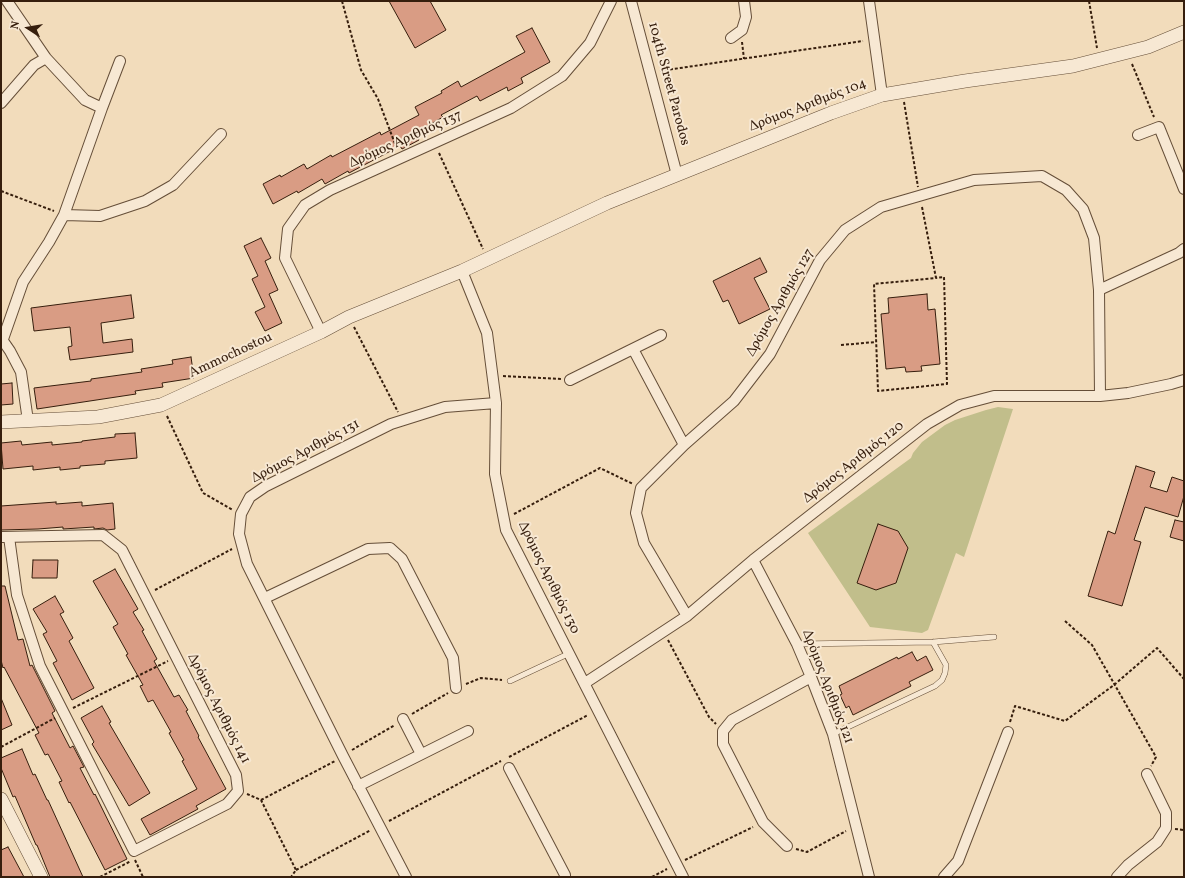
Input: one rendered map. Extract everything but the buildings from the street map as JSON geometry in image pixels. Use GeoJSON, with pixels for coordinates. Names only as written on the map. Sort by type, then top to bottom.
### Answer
{"type":"FeatureCollection","features":[{"type":"Feature","properties":{"kind":"street"},"geometry":{"type":"LineString","coordinates":[[7,1],[46,58],[86,100],[102,108]]}},
{"type":"Feature","properties":{"kind":"street","name":"Δρόμος Αριθμός 137"},"geometry":{"type":"LineString","coordinates":[[320,332],[285,258],[288,229],[305,205],[330,190],[511,108],[562,76],[590,43],[611,1]]}},
{"type":"Feature","properties":{"kind":"street","name":"104th Street Parodos"},"geometry":{"type":"LineString","coordinates":[[632,1],[677,175]]}},
{"type":"Feature","properties":{"kind":"street"},"geometry":{"type":"LineString","coordinates":[[731,38],[742,30],[746,17],[744,1]]}},
{"type":"Feature","properties":{"kind":"street"},"geometry":{"type":"LineString","coordinates":[[869,1],[882,95]]}},
{"type":"Feature","properties":{"kind":"street","name":"Δρόμος Αριθμός 104"},"geometry":{"type":"LineString","coordinates":[[462,271],[607,203],[831,113],[882,95],[965,81],[1073,66],[1148,47],[1184,32]]}},
{"type":"Feature","properties":{"kind":"street"},"geometry":{"type":"LineString","coordinates":[[1,102],[34,65],[46,58]]}},
{"type":"Feature","properties":{"kind":"street"},"geometry":{"type":"LineString","coordinates":[[28,420],[21,372],[2,338],[23,282],[49,242],[64,215],[120,61]]}},
{"type":"Feature","properties":{"kind":"street"},"geometry":{"type":"LineString","coordinates":[[1138,135],[1158,128],[1184,189]]}},
{"type":"Feature","properties":{"kind":"street"},"geometry":{"type":"LineString","coordinates":[[64,215],[100,216],[145,201],[173,185],[221,134]]}},
{"type":"Feature","properties":{"kind":"street","name":"Δρόμος Αριθμός 127"},"geometry":{"type":"LineString","coordinates":[[641,488],[684,445],[734,401],[770,354],[820,260],[845,230],[882,207],[974,180],[1042,176],[1066,190],[1083,209],[1094,238],[1099,290],[1100,396]]}},
{"type":"Feature","properties":{"kind":"street"},"geometry":{"type":"LineString","coordinates":[[1099,290],[1179,253],[1184,249]]}},
{"type":"Feature","properties":{"kind":"street","name":"Ammochostou"},"geometry":{"type":"LineString","coordinates":[[1,422],[98,417],[162,405],[320,332],[349,317],[462,271]]}},
{"type":"Feature","properties":{"kind":"street","name":"Δρόμος Αριθμός 130"},"geometry":{"type":"LineString","coordinates":[[462,271],[486,333],[496,402],[495,474],[506,530],[683,877]]}},
{"type":"Feature","properties":{"kind":"street"},"geometry":{"type":"LineString","coordinates":[[570,380],[661,334]]}},
{"type":"Feature","properties":{"kind":"street"},"geometry":{"type":"LineString","coordinates":[[633,349],[684,445]]}},
{"type":"Feature","properties":{"kind":"street","name":"Δρόμος Αριθμός 120"},"geometry":{"type":"LineString","coordinates":[[585,683],[687,616],[753,560],[927,424],[960,405],[994,396],[1100,396],[1128,393],[1184,380]]}},
{"type":"Feature","properties":{"kind":"street","name":"Δρόμος Αριθμός 131"},"geometry":{"type":"LineString","coordinates":[[406,877],[358,786],[247,564],[238,534],[241,514],[250,498],[266,486],[391,424],[445,407],[496,402]]}},
{"type":"Feature","properties":{"kind":"street"},"geometry":{"type":"LineString","coordinates":[[641,488],[636,513],[644,543],[687,616]]}},
{"type":"Feature","properties":{"kind":"street","name":"Δρόμος Αριθμός 141"},"geometry":{"type":"LineString","coordinates":[[134,855],[40,666],[17,596],[5,537],[103,535],[122,550],[236,775],[238,791]]}},
{"type":"Feature","properties":{"kind":"street"},"geometry":{"type":"LineString","coordinates":[[265,598],[368,548],[390,548],[402,559],[453,658],[456,688]]}},
{"type":"Feature","properties":{"kind":"street","name":"Δρόμος Αριθμός 121"},"geometry":{"type":"LineString","coordinates":[[753,560],[797,644],[833,734],[869,877]]}},
{"type":"Feature","properties":{"kind":"street"},"geometry":{"type":"LineString","coordinates":[[788,846],[763,822],[724,744],[723,730],[732,720],[811,677]]}},
{"type":"Feature","properties":{"kind":"street"},"geometry":{"type":"LineString","coordinates":[[403,719],[421,754]]}},
{"type":"Feature","properties":{"kind":"street"},"geometry":{"type":"LineString","coordinates":[[358,786],[468,731]]}},
{"type":"Feature","properties":{"kind":"street"},"geometry":{"type":"LineString","coordinates":[[944,877],[958,861],[1008,732]]}},
{"type":"Feature","properties":{"kind":"street"},"geometry":{"type":"LineString","coordinates":[[510,768],[565,877]]}},
{"type":"Feature","properties":{"kind":"street"},"geometry":{"type":"LineString","coordinates":[[1117,877],[1128,865],[1157,842],[1166,828],[1166,813],[1147,774]]}},
{"type":"Feature","properties":{"kind":"street"},"geometry":{"type":"LineString","coordinates":[[134,855],[227,804],[238,791]]}},
{"type":"Feature","properties":{"kind":"street"},"geometry":{"type":"LineString","coordinates":[[1,799],[41,877]]}},
{"type":"Feature","properties":{"kind":"lane"},"geometry":{"type":"LineString","coordinates":[[797,644],[933,642],[994,637]]}},
{"type":"Feature","properties":{"kind":"lane"},"geometry":{"type":"LineString","coordinates":[[833,734],[935,686],[942,680],[946,666],[933,642]]}},
{"type":"Feature","properties":{"kind":"lane"},"geometry":{"type":"LineString","coordinates":[[510,681],[570,653]]}},
{"type":"Feature","properties":{"kind":"path"},"geometry":{"type":"LineString","coordinates":[[342,1],[362,70],[378,99],[400,158]]}},
{"type":"Feature","properties":{"kind":"path"},"geometry":{"type":"LineString","coordinates":[[1089,1],[1099,59]]}},
{"type":"Feature","properties":{"kind":"path"},"geometry":{"type":"LineString","coordinates":[[740,31],[744,59]]}},
{"type":"Feature","properties":{"kind":"path"},"geometry":{"type":"LineString","coordinates":[[650,73],[874,39]]}},
{"type":"Feature","properties":{"kind":"path"},"geometry":{"type":"LineString","coordinates":[[1127,52],[1158,128]]}},
{"type":"Feature","properties":{"kind":"path"},"geometry":{"type":"LineString","coordinates":[[902,91],[936,278]]}},
{"type":"Feature","properties":{"kind":"path"},"geometry":{"type":"LineString","coordinates":[[434,143],[488,259]]}},
{"type":"Feature","properties":{"kind":"path"},"geometry":{"type":"LineString","coordinates":[[1,191],[64,215]]}},
{"type":"Feature","properties":{"kind":"path"},"geometry":{"type":"LineString","coordinates":[[944,277],[947,384],[878,391],[874,284],[936,278],[944,277]]}},
{"type":"Feature","properties":{"kind":"path"},"geometry":{"type":"LineString","coordinates":[[349,317],[402,420]]}},
{"type":"Feature","properties":{"kind":"path"},"geometry":{"type":"LineString","coordinates":[[841,345],[876,342]]}},
{"type":"Feature","properties":{"kind":"path"},"geometry":{"type":"LineString","coordinates":[[492,376],[570,380]]}},
{"type":"Feature","properties":{"kind":"path"},"geometry":{"type":"LineString","coordinates":[[162,405],[203,493],[241,514]]}},
{"type":"Feature","properties":{"kind":"path"},"geometry":{"type":"LineString","coordinates":[[504,520],[600,468],[641,488]]}},
{"type":"Feature","properties":{"kind":"path"},"geometry":{"type":"LineString","coordinates":[[145,596],[241,544]]}},
{"type":"Feature","properties":{"kind":"path"},"geometry":{"type":"LineString","coordinates":[[1065,621],[1092,645],[1156,757],[1147,774]]}},
{"type":"Feature","properties":{"kind":"path"},"geometry":{"type":"LineString","coordinates":[[663,632],[709,717],[723,730]]}},
{"type":"Feature","properties":{"kind":"path"},"geometry":{"type":"LineString","coordinates":[[1008,732],[1015,706],[1065,721],[1114,685],[1157,648],[1184,679]]}},
{"type":"Feature","properties":{"kind":"path"},"geometry":{"type":"LineString","coordinates":[[1,747],[64,713],[176,657]]}},
{"type":"Feature","properties":{"kind":"path"},"geometry":{"type":"LineString","coordinates":[[262,800],[343,756],[456,688],[481,678],[510,681]]}},
{"type":"Feature","properties":{"kind":"path"},"geometry":{"type":"LineString","coordinates":[[291,877],[296,870],[599,710]]}},
{"type":"Feature","properties":{"kind":"path"},"geometry":{"type":"LineString","coordinates":[[238,791],[262,800],[296,870]]}},
{"type":"Feature","properties":{"kind":"path"},"geometry":{"type":"LineString","coordinates":[[652,877],[763,822]]}},
{"type":"Feature","properties":{"kind":"path"},"geometry":{"type":"LineString","coordinates":[[788,846],[808,852],[856,826]]}},
{"type":"Feature","properties":{"kind":"path"},"geometry":{"type":"LineString","coordinates":[[100,877],[134,855],[143,877]]}},
{"type":"Feature","properties":{"kind":"shaded area"},"geometry":{"type":"Polygon","coordinates":[[[998,407],[1013,409],[964,557],[956,553],[928,630],[922,633],[870,627],[808,533],[911,458],[922,442],[945,425],[955,420],[998,407]]]}}]}
